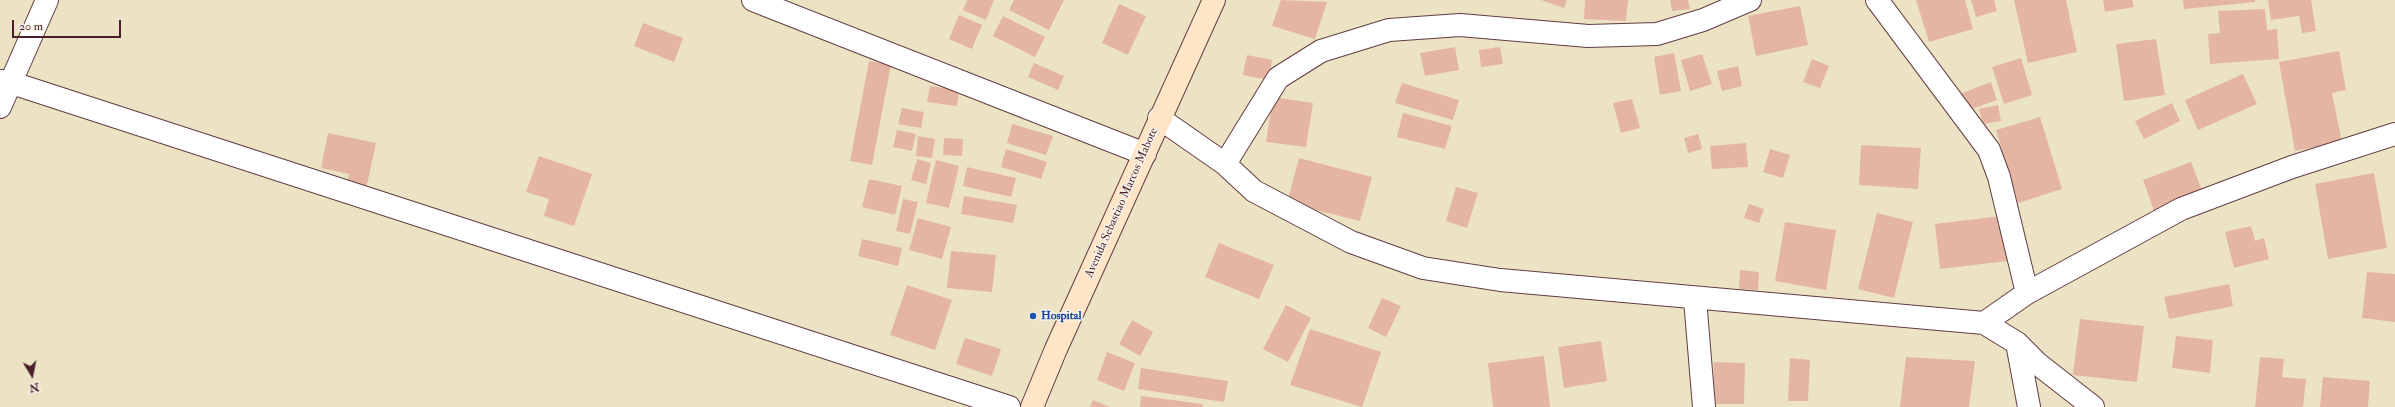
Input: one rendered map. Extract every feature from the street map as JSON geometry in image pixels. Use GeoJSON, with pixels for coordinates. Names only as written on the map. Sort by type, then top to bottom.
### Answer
{"type":"FeatureCollection","features":[{"type":"Feature","properties":{"kind":"main road","name":"Avenida Sebastiao Marcos Mabote"},"geometry":{"type":"LineString","coordinates":[[1032,407],[1056,349],[1145,154],[1159,118],[1214,0]]}},
{"type":"Feature","properties":{"kind":"street"},"geometry":{"type":"LineString","coordinates":[[0,107],[5,82],[47,0]]}},
{"type":"Feature","properties":{"kind":"street"},"geometry":{"type":"LineString","coordinates":[[753,0],[1145,154]]}},
{"type":"Feature","properties":{"kind":"street"},"geometry":{"type":"LineString","coordinates":[[1225,164],[1278,78],[1321,50],[1389,30],[1460,26],[1588,36],[1657,34],[1702,20],[1750,0]]}},
{"type":"Feature","properties":{"kind":"street"},"geometry":{"type":"LineString","coordinates":[[1877,0],[1988,150],[1999,177],[2027,293]]}},
{"type":"Feature","properties":{"kind":"street"},"geometry":{"type":"LineString","coordinates":[[5,82],[1009,407]]}},
{"type":"Feature","properties":{"kind":"street"},"geometry":{"type":"LineString","coordinates":[[1159,118],[1225,164],[1254,191],[1261,195],[1352,242],[1423,268],[1500,280],[1984,323],[2017,343],[2038,364],[2093,407]]}},
{"type":"Feature","properties":{"kind":"street"},"geometry":{"type":"LineString","coordinates":[[1984,323],[2027,293],[2181,209],[2292,166],[2395,134]]}},
{"type":"Feature","properties":{"kind":"street"},"geometry":{"type":"LineString","coordinates":[[1695,298],[1704,407]]}},
{"type":"Feature","properties":{"kind":"street"},"geometry":{"type":"LineString","coordinates":[[2017,343],[2029,407]]}},
{"type":"Feature","properties":{"kind":"building"},"geometry":{"type":"Polygon","coordinates":[[[967,0],[994,0],[986,20],[963,10],[967,0]]]}},
{"type":"Feature","properties":{"kind":"building"},"geometry":{"type":"Polygon","coordinates":[[[1014,0],[1064,0],[1049,30],[1009,10],[1014,0]]]}},
{"type":"Feature","properties":{"kind":"building"},"geometry":{"type":"Polygon","coordinates":[[[1281,0],[1327,2],[1315,39],[1272,26],[1281,0]]]}},
{"type":"Feature","properties":{"kind":"building"},"geometry":{"type":"Polygon","coordinates":[[[1541,0],[1567,0],[1564,8],[1541,0]]]}},
{"type":"Feature","properties":{"kind":"building"},"geometry":{"type":"Polygon","coordinates":[[[1585,0],[1628,0],[1626,21],[1584,19],[1585,0]]]}},
{"type":"Feature","properties":{"kind":"building"},"geometry":{"type":"Polygon","coordinates":[[[1670,0],[1688,0],[1690,9],[1672,11],[1670,0]]]}},
{"type":"Feature","properties":{"kind":"building"},"geometry":{"type":"Polygon","coordinates":[[[1916,0],[1965,0],[1973,29],[1929,42],[1916,0]]]}},
{"type":"Feature","properties":{"kind":"building"},"geometry":{"type":"Polygon","coordinates":[[[1971,0],[1994,0],[1997,11],[1976,17],[1971,0]]]}},
{"type":"Feature","properties":{"kind":"building"},"geometry":{"type":"Polygon","coordinates":[[[2014,0],[2066,0],[2077,52],[2028,63],[2014,0]]]}},
{"type":"Feature","properties":{"kind":"building"},"geometry":{"type":"Polygon","coordinates":[[[2103,0],[2132,0],[2134,7],[2105,12],[2103,0]]]}},
{"type":"Feature","properties":{"kind":"building"},"geometry":{"type":"Polygon","coordinates":[[[2183,0],[2255,0],[2255,2],[2184,9],[2183,0]]]}},
{"type":"Feature","properties":{"kind":"building"},"geometry":{"type":"Polygon","coordinates":[[[2268,0],[2311,0],[2316,31],[2302,33],[2299,16],[2271,20],[2268,0]]]}},
{"type":"Feature","properties":{"kind":"building"},"geometry":{"type":"Polygon","coordinates":[[[1119,4],[1146,16],[1128,55],[1102,43],[1119,4]]]}},
{"type":"Feature","properties":{"kind":"building"},"geometry":{"type":"Polygon","coordinates":[[[1800,6],[1808,45],[1756,56],[1748,16],[1800,6]]]}},
{"type":"Feature","properties":{"kind":"building"},"geometry":{"type":"Polygon","coordinates":[[[2265,9],[2267,30],[2277,29],[2279,59],[2210,64],[2208,34],[2220,33],[2218,11],[2265,9]]]}},
{"type":"Feature","properties":{"kind":"building"},"geometry":{"type":"Polygon","coordinates":[[[959,15],[982,25],[972,49],[949,39],[959,15]]]}},
{"type":"Feature","properties":{"kind":"building"},"geometry":{"type":"Polygon","coordinates":[[[1003,16],[1045,37],[1035,57],[993,36],[1003,16]]]}},
{"type":"Feature","properties":{"kind":"building"},"geometry":{"type":"Polygon","coordinates":[[[643,23],[683,38],[674,62],[634,46],[643,23]]]}},
{"type":"Feature","properties":{"kind":"building"},"geometry":{"type":"Polygon","coordinates":[[[2156,39],[2165,95],[2124,101],[2116,44],[2156,39]]]}},
{"type":"Feature","properties":{"kind":"building"},"geometry":{"type":"Polygon","coordinates":[[[1455,47],[1459,70],[1425,76],[1420,53],[1455,47]]]}},
{"type":"Feature","properties":{"kind":"building"},"geometry":{"type":"Polygon","coordinates":[[[1500,47],[1503,64],[1481,67],[1479,50],[1500,47]]]}},
{"type":"Feature","properties":{"kind":"building"},"geometry":{"type":"Polygon","coordinates":[[[2339,51],[2346,90],[2332,93],[2342,142],[2295,151],[2279,62],[2339,51]]]}},
{"type":"Feature","properties":{"kind":"building"},"geometry":{"type":"Polygon","coordinates":[[[1674,53],[1681,91],[1660,95],[1654,57],[1674,53]]]}},
{"type":"Feature","properties":{"kind":"building"},"geometry":{"type":"Polygon","coordinates":[[[1702,54],[1712,84],[1690,91],[1681,60],[1702,54]]]}},
{"type":"Feature","properties":{"kind":"building"},"geometry":{"type":"Polygon","coordinates":[[[1247,55],[1272,60],[1269,80],[1243,75],[1247,55]]]}},
{"type":"Feature","properties":{"kind":"building"},"geometry":{"type":"Polygon","coordinates":[[[2021,58],[2032,95],[2004,104],[1992,67],[2021,58]]]}},
{"type":"Feature","properties":{"kind":"building"},"geometry":{"type":"Polygon","coordinates":[[[1812,59],[1829,66],[1820,88],[1803,82],[1812,59]]]}},
{"type":"Feature","properties":{"kind":"building"},"geometry":{"type":"Polygon","coordinates":[[[869,61],[891,65],[872,165],[850,161],[869,61]]]}},
{"type":"Feature","properties":{"kind":"building"},"geometry":{"type":"Polygon","coordinates":[[[1034,63],[1064,76],[1058,90],[1028,77],[1034,63]]]}},
{"type":"Feature","properties":{"kind":"building"},"geometry":{"type":"Polygon","coordinates":[[[1738,66],[1742,86],[1722,91],[1717,71],[1738,66]]]}},
{"type":"Feature","properties":{"kind":"building"},"geometry":{"type":"Polygon","coordinates":[[[2243,74],[2257,104],[2198,130],[2185,100],[2243,74]]]}},
{"type":"Feature","properties":{"kind":"building"},"geometry":{"type":"Polygon","coordinates":[[[1991,82],[1997,100],[1966,111],[1960,94],[1991,82]]]}},
{"type":"Feature","properties":{"kind":"building"},"geometry":{"type":"Polygon","coordinates":[[[1402,83],[1459,100],[1453,120],[1395,103],[1402,83]]]}},
{"type":"Feature","properties":{"kind":"building"},"geometry":{"type":"Polygon","coordinates":[[[930,86],[959,90],[957,106],[927,102],[930,86]]]}},
{"type":"Feature","properties":{"kind":"building"},"geometry":{"type":"Polygon","coordinates":[[[1273,97],[1313,103],[1306,147],[1266,142],[1273,97]]]}},
{"type":"Feature","properties":{"kind":"building"},"geometry":{"type":"Polygon","coordinates":[[[1632,99],[1640,128],[1621,133],[1613,103],[1632,99]]]}},
{"type":"Feature","properties":{"kind":"building"},"geometry":{"type":"Polygon","coordinates":[[[2172,103],[2180,121],[2144,139],[2135,121],[2172,103]]]}},
{"type":"Feature","properties":{"kind":"building"},"geometry":{"type":"Polygon","coordinates":[[[1998,105],[2001,121],[1983,124],[1979,109],[1998,105]]]}},
{"type":"Feature","properties":{"kind":"building"},"geometry":{"type":"Polygon","coordinates":[[[902,108],[924,112],[921,128],[898,124],[902,108]]]}},
{"type":"Feature","properties":{"kind":"building"},"geometry":{"type":"Polygon","coordinates":[[[1403,113],[1452,126],[1445,149],[1397,137],[1403,113]]]}},
{"type":"Feature","properties":{"kind":"building"},"geometry":{"type":"Polygon","coordinates":[[[2040,117],[2062,189],[2018,203],[1996,130],[2040,117]]]}},
{"type":"Feature","properties":{"kind":"building"},"geometry":{"type":"Polygon","coordinates":[[[1012,124],[1053,136],[1046,155],[1007,143],[1012,124]]]}},
{"type":"Feature","properties":{"kind":"building"},"geometry":{"type":"Polygon","coordinates":[[[897,130],[916,134],[912,151],[893,147],[897,130]]]}},
{"type":"Feature","properties":{"kind":"building"},"geometry":{"type":"Polygon","coordinates":[[[328,133],[376,143],[366,189],[347,185],[349,174],[321,168],[328,133]]]}},
{"type":"Feature","properties":{"kind":"building"},"geometry":{"type":"Polygon","coordinates":[[[1698,134],[1702,149],[1688,153],[1684,138],[1698,134]]]}},
{"type":"Feature","properties":{"kind":"building"},"geometry":{"type":"Polygon","coordinates":[[[918,136],[935,139],[932,158],[916,156],[918,136]]]}},
{"type":"Feature","properties":{"kind":"building"},"geometry":{"type":"Polygon","coordinates":[[[944,138],[963,139],[962,156],[943,155],[944,138]]]}},
{"type":"Feature","properties":{"kind":"building"},"geometry":{"type":"Polygon","coordinates":[[[1746,143],[1748,167],[1712,169],[1710,146],[1746,143]]]}},
{"type":"Feature","properties":{"kind":"building"},"geometry":{"type":"Polygon","coordinates":[[[1861,145],[1921,148],[1918,189],[1859,185],[1861,145]]]}},
{"type":"Feature","properties":{"kind":"building"},"geometry":{"type":"Polygon","coordinates":[[[1006,149],[1047,162],[1041,179],[1001,167],[1006,149]]]}},
{"type":"Feature","properties":{"kind":"building"},"geometry":{"type":"Polygon","coordinates":[[[1770,149],[1790,155],[1783,178],[1763,172],[1770,149]]]}},
{"type":"Feature","properties":{"kind":"building"},"geometry":{"type":"Polygon","coordinates":[[[539,156],[592,174],[574,226],[544,216],[549,199],[526,192],[539,156]]]}},
{"type":"Feature","properties":{"kind":"building"},"geometry":{"type":"Polygon","coordinates":[[[1299,158],[1372,177],[1360,221],[1287,203],[1299,158]]]}},
{"type":"Feature","properties":{"kind":"building"},"geometry":{"type":"Polygon","coordinates":[[[917,159],[931,163],[926,184],[911,180],[917,159]]]}},
{"type":"Feature","properties":{"kind":"building"},"geometry":{"type":"Polygon","coordinates":[[[936,160],[959,166],[949,208],[926,203],[936,160]]]}},
{"type":"Feature","properties":{"kind":"building"},"geometry":{"type":"Polygon","coordinates":[[[2191,162],[2203,193],[2154,211],[2143,180],[2191,162]]]}},
{"type":"Feature","properties":{"kind":"building"},"geometry":{"type":"Polygon","coordinates":[[[967,167],[1016,178],[1011,197],[963,186],[967,167]]]}},
{"type":"Feature","properties":{"kind":"building"},"geometry":{"type":"Polygon","coordinates":[[[2374,173],[2387,248],[2328,259],[2315,184],[2374,173]]]}},
{"type":"Feature","properties":{"kind":"building"},"geometry":{"type":"Polygon","coordinates":[[[869,179],[902,186],[895,215],[862,207],[869,179]]]}},
{"type":"Feature","properties":{"kind":"building"},"geometry":{"type":"Polygon","coordinates":[[[1456,187],[1478,193],[1467,228],[1446,221],[1456,187]]]}},
{"type":"Feature","properties":{"kind":"building"},"geometry":{"type":"Polygon","coordinates":[[[964,196],[1017,205],[1013,223],[961,214],[964,196]]]}},
{"type":"Feature","properties":{"kind":"building"},"geometry":{"type":"Polygon","coordinates":[[[903,199],[918,202],[910,234],[896,231],[903,199]]]}},
{"type":"Feature","properties":{"kind":"building"},"geometry":{"type":"Polygon","coordinates":[[[1749,204],[1764,209],[1759,223],[1744,218],[1749,204]]]}},
{"type":"Feature","properties":{"kind":"building"},"geometry":{"type":"Polygon","coordinates":[[[1877,213],[1913,222],[1894,298],[1858,289],[1877,213]]]}},
{"type":"Feature","properties":{"kind":"building"},"geometry":{"type":"Polygon","coordinates":[[[2002,216],[2008,261],[1940,269],[1935,224],[2002,216]]]}},
{"type":"Feature","properties":{"kind":"building"},"geometry":{"type":"Polygon","coordinates":[[[918,218],[951,227],[942,259],[909,250],[918,218]]]}},
{"type":"Feature","properties":{"kind":"building"},"geometry":{"type":"Polygon","coordinates":[[[1785,222],[1836,230],[1826,290],[1775,281],[1785,222]]]}},
{"type":"Feature","properties":{"kind":"building"},"geometry":{"type":"Polygon","coordinates":[[[2251,226],[2255,241],[2264,238],[2269,259],[2234,268],[2225,232],[2251,226]]]}},
{"type":"Feature","properties":{"kind":"building"},"geometry":{"type":"Polygon","coordinates":[[[862,239],[902,248],[898,266],[858,256],[862,239]]]}},
{"type":"Feature","properties":{"kind":"building"},"geometry":{"type":"Polygon","coordinates":[[[1219,243],[1274,265],[1259,299],[1205,277],[1219,243]]]}},
{"type":"Feature","properties":{"kind":"building"},"geometry":{"type":"Polygon","coordinates":[[[951,251],[996,255],[992,292],[947,288],[951,251]]]}},
{"type":"Feature","properties":{"kind":"building"},"geometry":{"type":"Polygon","coordinates":[[[1740,270],[1759,272],[1758,290],[1739,289],[1740,270]]]}},
{"type":"Feature","properties":{"kind":"building"},"geometry":{"type":"Polygon","coordinates":[[[2367,272],[2395,274],[2395,322],[2362,318],[2367,272]]]}},
{"type":"Feature","properties":{"kind":"building"},"geometry":{"type":"Polygon","coordinates":[[[2229,284],[2233,306],[2169,319],[2164,297],[2229,284]]]}},
{"type":"Feature","properties":{"kind":"building"},"geometry":{"type":"Polygon","coordinates":[[[907,285],[952,300],[935,350],[890,335],[907,285]]]}},
{"type":"Feature","properties":{"kind":"building"},"geometry":{"type":"Polygon","coordinates":[[[1382,298],[1401,306],[1386,337],[1368,328],[1382,298]]]}},
{"type":"Feature","properties":{"kind":"building"},"geometry":{"type":"Polygon","coordinates":[[[1286,305],[1311,318],[1288,362],[1263,349],[1286,305]]]}},
{"type":"Feature","properties":{"kind":"building"},"geometry":{"type":"Polygon","coordinates":[[[2080,319],[2144,326],[2137,382],[2073,375],[2080,319]]]}},
{"type":"Feature","properties":{"kind":"building"},"geometry":{"type":"Polygon","coordinates":[[[1132,320],[1153,332],[1140,356],[1119,344],[1132,320]]]}},
{"type":"Feature","properties":{"kind":"building"},"geometry":{"type":"Polygon","coordinates":[[[1310,329],[1381,352],[1362,407],[1290,385],[1310,329]]]}},
{"type":"Feature","properties":{"kind":"building"},"geometry":{"type":"Polygon","coordinates":[[[2176,336],[2213,340],[2210,373],[2172,368],[2176,336]]]}},
{"type":"Feature","properties":{"kind":"building"},"geometry":{"type":"Polygon","coordinates":[[[965,338],[1001,349],[992,376],[956,364],[965,338]]]}},
{"type":"Feature","properties":{"kind":"building"},"geometry":{"type":"Polygon","coordinates":[[[1601,341],[1607,381],[1564,388],[1558,347],[1601,341]]]}},
{"type":"Feature","properties":{"kind":"building"},"geometry":{"type":"Polygon","coordinates":[[[1107,352],[1135,363],[1124,391],[1097,380],[1107,352]]]}},
{"type":"Feature","properties":{"kind":"building"},"geometry":{"type":"Polygon","coordinates":[[[1544,356],[1550,407],[1493,407],[1488,363],[1544,356]]]}},
{"type":"Feature","properties":{"kind":"building"},"geometry":{"type":"Polygon","coordinates":[[[1906,357],[1975,361],[1969,407],[1900,407],[1906,357]]]}},
{"type":"Feature","properties":{"kind":"building"},"geometry":{"type":"Polygon","coordinates":[[[2260,357],[2284,359],[2282,377],[2306,379],[2303,407],[2255,407],[2260,357]]]}},
{"type":"Feature","properties":{"kind":"building"},"geometry":{"type":"Polygon","coordinates":[[[1790,358],[1810,360],[1808,401],[1788,401],[1790,358]]]}},
{"type":"Feature","properties":{"kind":"building"},"geometry":{"type":"Polygon","coordinates":[[[1714,362],[1745,363],[1744,404],[1713,404],[1714,362]]]}},
{"type":"Feature","properties":{"kind":"building"},"geometry":{"type":"Polygon","coordinates":[[[1141,368],[1228,381],[1224,402],[1138,389],[1141,368]]]}},
{"type":"Feature","properties":{"kind":"building"},"geometry":{"type":"Polygon","coordinates":[[[2323,377],[2370,381],[2368,407],[2320,407],[2323,377]]]}},
{"type":"Feature","properties":{"kind":"building"},"geometry":{"type":"Polygon","coordinates":[[[1141,396],[1203,404],[1202,407],[1140,407],[1141,396]]]}},
{"type":"Feature","properties":{"kind":"building"},"geometry":{"type":"Polygon","coordinates":[[[1093,400],[1110,407],[1090,407],[1093,400]]]}},
{"type":"Feature","properties":{"kind":"place","name":"Hospital"},"geometry":{"type":"Point","coordinates":[1033,316]}}]}
